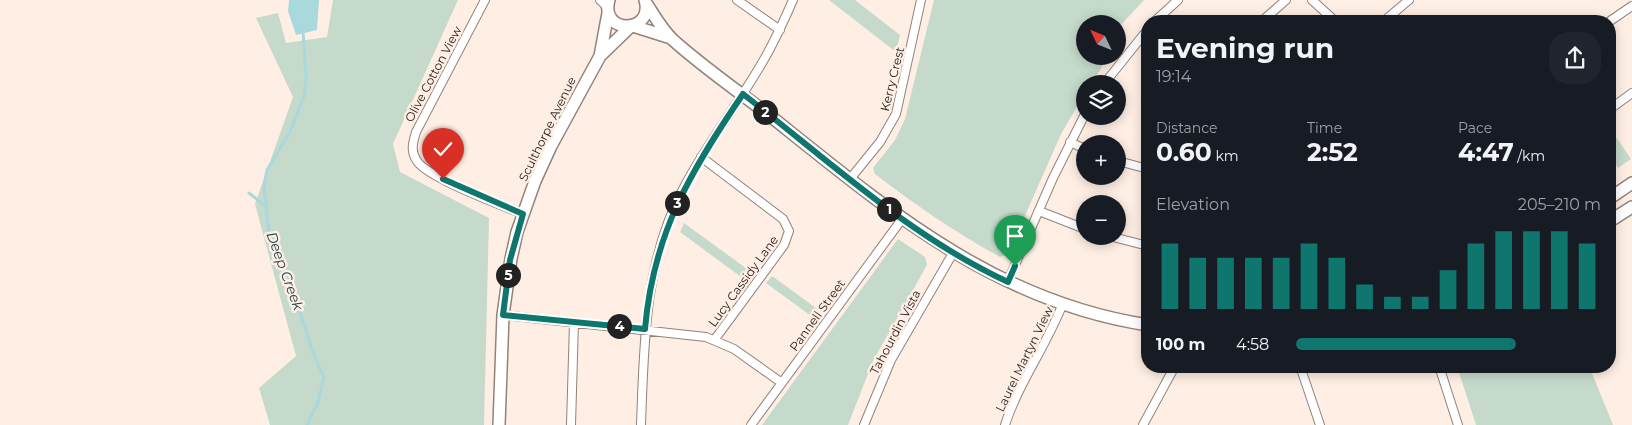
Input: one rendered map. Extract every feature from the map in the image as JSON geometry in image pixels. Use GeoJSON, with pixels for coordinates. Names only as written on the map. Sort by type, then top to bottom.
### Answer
{"type":"FeatureCollection","features":[{"type":"Feature","properties":{"kind":"street","name":"Olive Cotton View"},"geometry":{"type":"LineString","coordinates":[[485,0],[416,132],[412,145],[414,155],[426,171],[523,214]]}},
{"type":"Feature","properties":{"kind":"street"},"geometry":{"type":"LineString","coordinates":[[737,0],[780,30]]}},
{"type":"Feature","properties":{"kind":"street"},"geometry":{"type":"LineString","coordinates":[[641,425],[645,329],[649,289],[664,234],[681,192],[701,157],[743,94],[780,30],[793,0]]}},
{"type":"Feature","properties":{"kind":"street","name":"Kerry Crest"},"geometry":{"type":"LineString","coordinates":[[850,180],[888,131],[896,114],[921,0]]}},
{"type":"Feature","properties":{"kind":"street"},"geometry":{"type":"LineString","coordinates":[[1162,15],[1178,0]]}},
{"type":"Feature","properties":{"kind":"street"},"geometry":{"type":"LineString","coordinates":[[1269,15],[1286,0]]}},
{"type":"Feature","properties":{"kind":"street"},"geometry":{"type":"LineString","coordinates":[[1312,0],[1328,15]]}},
{"type":"Feature","properties":{"kind":"street"},"geometry":{"type":"LineString","coordinates":[[1391,15],[1409,0]]}},
{"type":"Feature","properties":{"kind":"street","name":"Sculthorpe Avenue"},"geometry":{"type":"LineString","coordinates":[[499,425],[503,315],[510,260],[523,214],[551,146],[600,56],[642,19],[645,1]]}},
{"type":"Feature","properties":{"kind":"street"},"geometry":{"type":"LineString","coordinates":[[645,1],[671,38],[850,180],[953,253],[1008,282],[1063,303],[1141,323]]}},
{"type":"Feature","properties":{"kind":"street","name":"Sculthorpe Avenue"},"geometry":{"type":"LineString","coordinates":[[600,56],[606,5]]}},
{"type":"Feature","properties":{"kind":"street"},"geometry":{"type":"LineString","coordinates":[[606,5],[620,25],[632,26],[671,38]]}},
{"type":"Feature","properties":{"kind":"street"},"geometry":{"type":"LineString","coordinates":[[1616,17],[1632,6]]}},
{"type":"Feature","properties":{"kind":"street"},"geometry":{"type":"LineString","coordinates":[[1111,75],[1141,38]]}},
{"type":"Feature","properties":{"kind":"street"},"geometry":{"type":"LineString","coordinates":[[1616,104],[1632,93]]}},
{"type":"Feature","properties":{"kind":"street"},"geometry":{"type":"LineString","coordinates":[[1008,282],[1079,125]]}},
{"type":"Feature","properties":{"kind":"street"},"geometry":{"type":"LineString","coordinates":[[1070,142],[1076,145]]}},
{"type":"Feature","properties":{"kind":"street","name":"Lucy Cassidy Lane"},"geometry":{"type":"LineString","coordinates":[[701,157],[783,219],[789,231],[784,245],[714,340]]}},
{"type":"Feature","properties":{"kind":"street"},"geometry":{"type":"LineString","coordinates":[[1126,163],[1141,167]]}},
{"type":"Feature","properties":{"kind":"street"},"geometry":{"type":"LineString","coordinates":[[1616,194],[1632,183]]}},
{"type":"Feature","properties":{"kind":"street"},"geometry":{"type":"LineString","coordinates":[[1616,217],[1632,206]]}},
{"type":"Feature","properties":{"kind":"street"},"geometry":{"type":"LineString","coordinates":[[1039,211],[1076,225]]}},
{"type":"Feature","properties":{"kind":"street","name":"Pannell Street"},"geometry":{"type":"LineString","coordinates":[[751,425],[902,218]]}},
{"type":"Feature","properties":{"kind":"street"},"geometry":{"type":"LineString","coordinates":[[1126,240],[1141,244]]}},
{"type":"Feature","properties":{"kind":"street","name":"Tahourdin Vista"},"geometry":{"type":"LineString","coordinates":[[864,425],[890,360],[953,253]]}},
{"type":"Feature","properties":{"kind":"street","name":"Laurel Martyn View"},"geometry":{"type":"LineString","coordinates":[[1005,425],[1026,375],[1056,323],[1063,303]]}},
{"type":"Feature","properties":{"kind":"street"},"geometry":{"type":"LineString","coordinates":[[503,315],[684,333],[714,340],[734,349],[782,383]]}},
{"type":"Feature","properties":{"kind":"street"},"geometry":{"type":"LineString","coordinates":[[571,425],[574,322]]}},
{"type":"Feature","properties":{"kind":"street"},"geometry":{"type":"LineString","coordinates":[[1143,425],[1171,373]]}},
{"type":"Feature","properties":{"kind":"street"},"geometry":{"type":"LineString","coordinates":[[1302,373],[1320,425]]}},
{"type":"Feature","properties":{"kind":"street"},"geometry":{"type":"LineString","coordinates":[[1442,373],[1458,425]]}},
{"type":"Feature","properties":{"kind":"green space"},"geometry":{"type":"Polygon","coordinates":[[[333,0],[458,0],[393,144],[400,172],[489,218],[484,425],[270,425],[259,388],[296,356],[255,204],[293,97],[256,18],[278,13],[286,43],[327,37],[333,0]]]}},
{"type":"Feature","properties":{"kind":"green space"},"geometry":{"type":"Polygon","coordinates":[[[829,0],[855,0],[900,35],[896,52],[829,0]]]}},
{"type":"Feature","properties":{"kind":"green space"},"geometry":{"type":"Polygon","coordinates":[[[934,0],[1144,0],[1126,19],[1126,15],[1076,15],[1076,65],[1103,65],[1097,75],[1076,75],[1076,108],[1061,134],[1008,254],[1000,257],[967,238],[875,174],[873,168],[895,140],[905,119],[934,0]]]}},
{"type":"Feature","properties":{"kind":"green space"},"geometry":{"type":"Polygon","coordinates":[[[1616,137],[1631,159],[1618,168],[1616,165],[1616,137]]]}},
{"type":"Feature","properties":{"kind":"green space"},"geometry":{"type":"Polygon","coordinates":[[[684,223],[754,274],[748,282],[680,232],[684,223]]]}},
{"type":"Feature","properties":{"kind":"green space"},"geometry":{"type":"Polygon","coordinates":[[[898,239],[925,257],[927,265],[873,361],[848,425],[762,425],[898,239]]]}},
{"type":"Feature","properties":{"kind":"green space"},"geometry":{"type":"Polygon","coordinates":[[[772,276],[816,308],[811,316],[766,283],[772,276]]]}},
{"type":"Feature","properties":{"kind":"green space"},"geometry":{"type":"Polygon","coordinates":[[[1459,373],[1592,373],[1613,425],[1476,425],[1459,373]]]}},
{"type":"Feature","properties":{"kind":"water"},"geometry":{"type":"Polygon","coordinates":[[[289,0],[319,0],[317,30],[296,35],[288,11],[289,0]]]}},
{"type":"Feature","properties":{"kind":"waterway","name":"Deep Creek"},"geometry":{"type":"LineString","coordinates":[[303,31],[306,78],[304,96],[290,132],[267,170],[264,185],[269,234],[281,252],[313,353],[324,377],[318,402],[307,425]]}},
{"type":"Feature","properties":{"kind":"waterway"},"geometry":{"type":"LineString","coordinates":[[249,193],[264,205]]}},
{"type":"Feature","properties":{"kind":"route"},"geometry":{"type":"LineString","coordinates":[[443,179],[523,214],[510,260],[503,315],[645,329],[649,289],[667,225],[681,192],[701,157],[743,94],[850,180],[937,243],[972,264],[1008,282],[1015,266]]}}]}
